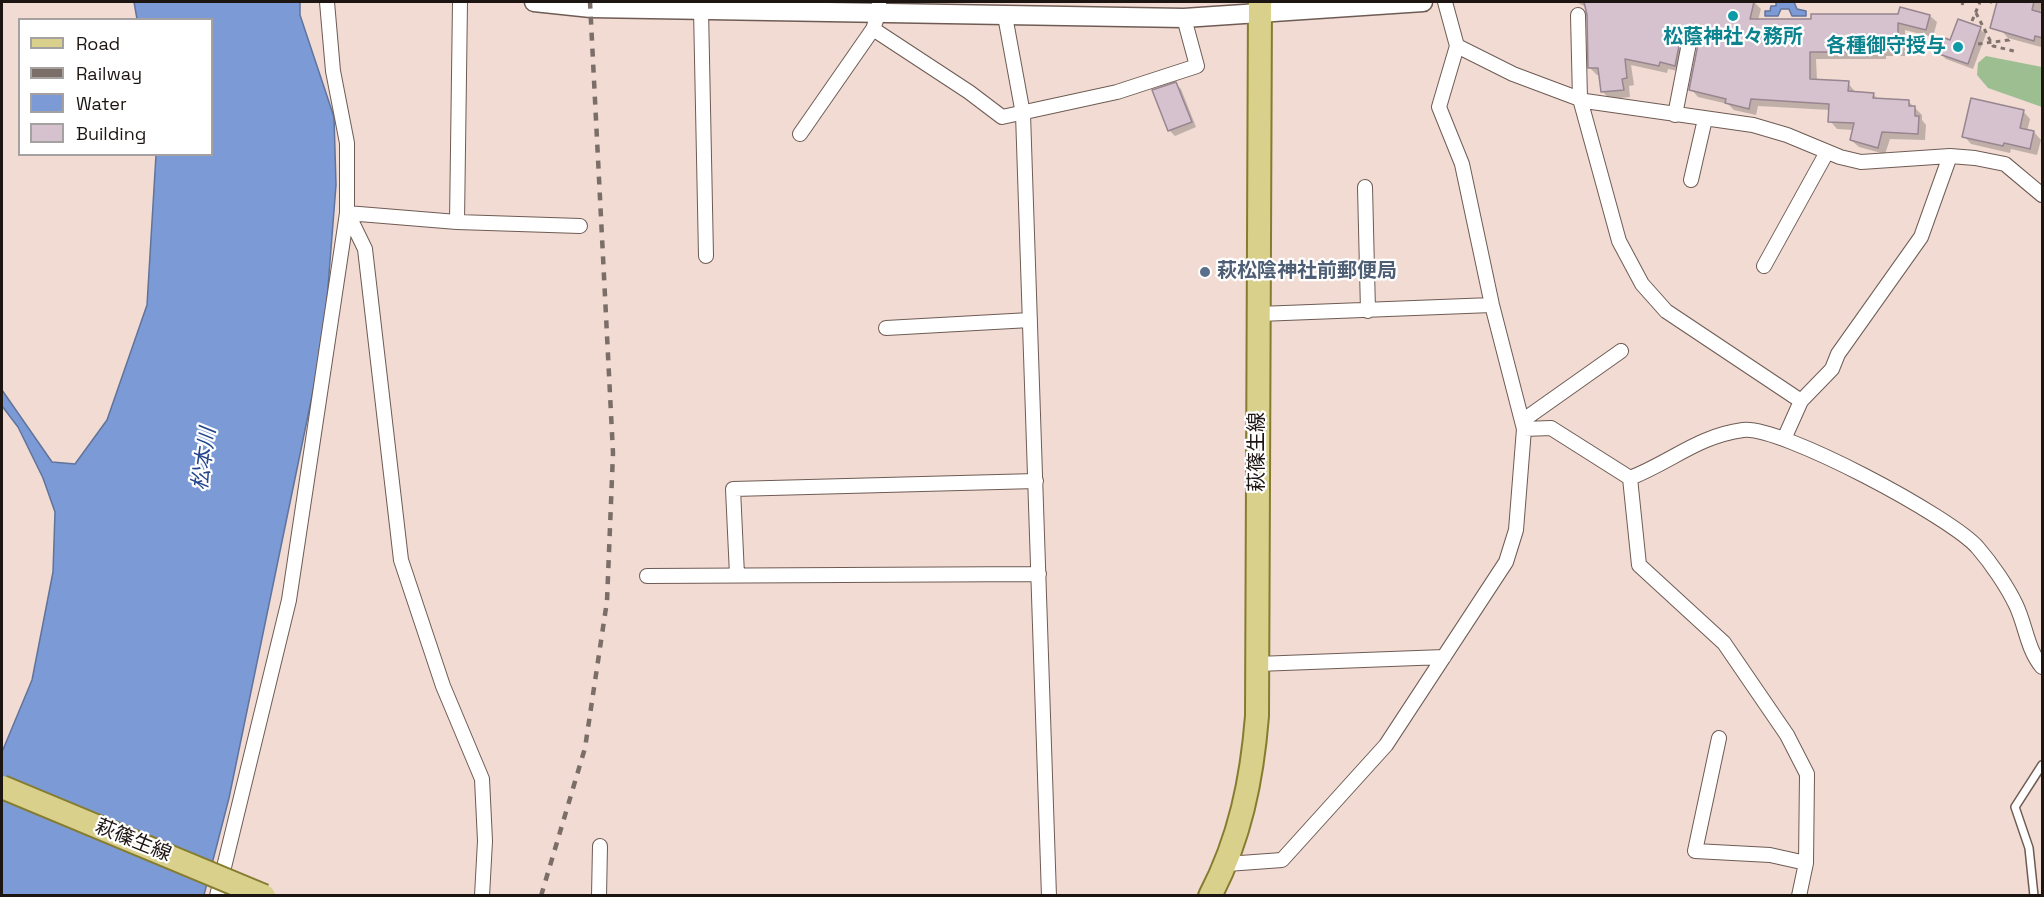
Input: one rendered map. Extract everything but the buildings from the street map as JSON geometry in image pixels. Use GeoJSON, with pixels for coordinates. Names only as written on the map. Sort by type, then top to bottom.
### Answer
{"type":"FeatureCollection","features":[{"type":"Feature","properties":{"kind":"main road","name":"萩篠生線"},"geometry":{"type":"LineString","coordinates":[[1210,896],[1227,864],[1239,826],[1254,759],[1257,664],[1260,8]]}},
{"type":"Feature","properties":{"kind":"main road","name":"萩篠生線"},"geometry":{"type":"LineString","coordinates":[[2,787],[264,896]]}},
{"type":"Feature","properties":{"kind":"street"},"geometry":{"type":"LineString","coordinates":[[217,896],[289,600],[334,314],[347,213],[347,143],[333,71],[327,2]]}},
{"type":"Feature","properties":{"kind":"street"},"geometry":{"type":"LineString","coordinates":[[457,222],[460,2]]}},
{"type":"Feature","properties":{"kind":"street"},"geometry":{"type":"LineString","coordinates":[[534,2],[591,8],[701,9],[726,6],[787,6],[877,14],[1184,18],[1260,8],[1423,2]]}},
{"type":"Feature","properties":{"kind":"street"},"geometry":{"type":"LineString","coordinates":[[1227,864],[1282,860],[1386,746],[1506,562],[1516,530],[1523,425],[1491,305],[1462,164],[1439,107],[1456,46],[1445,2]]}},
{"type":"Feature","properties":{"kind":"street"},"geometry":{"type":"LineString","coordinates":[[701,9],[706,256]]}},
{"type":"Feature","properties":{"kind":"street"},"geometry":{"type":"LineString","coordinates":[[877,14],[1002,117],[1117,92],[1197,66],[1184,18]]}},
{"type":"Feature","properties":{"kind":"street"},"geometry":{"type":"LineString","coordinates":[[800,135],[877,14]]}},
{"type":"Feature","properties":{"kind":"street"},"geometry":{"type":"LineString","coordinates":[[1578,15],[1580,99],[1619,241],[1642,284],[1666,311],[1802,401]]}},
{"type":"Feature","properties":{"kind":"street"},"geometry":{"type":"LineString","coordinates":[[1005,16],[1023,114],[1049,896]]}},
{"type":"Feature","properties":{"kind":"street"},"geometry":{"type":"LineString","coordinates":[[1675,115],[1690,38]]}},
{"type":"Feature","properties":{"kind":"street"},"geometry":{"type":"LineString","coordinates":[[1456,46],[1513,74],[1580,99],[1753,125],[1861,162],[1950,156],[1975,158],[2005,165],[2043,195]]}},
{"type":"Feature","properties":{"kind":"street"},"geometry":{"type":"LineString","coordinates":[[1691,180],[1705,119]]}},
{"type":"Feature","properties":{"kind":"street"},"geometry":{"type":"LineString","coordinates":[[1764,266],[1827,152]]}},
{"type":"Feature","properties":{"kind":"street"},"geometry":{"type":"LineString","coordinates":[[1784,439],[1802,401],[1832,369],[1838,354],[1921,237],[1950,156]]}},
{"type":"Feature","properties":{"kind":"street"},"geometry":{"type":"LineString","coordinates":[[1365,187],[1368,311]]}},
{"type":"Feature","properties":{"kind":"street"},"geometry":{"type":"LineString","coordinates":[[347,213],[457,222],[580,226]]}},
{"type":"Feature","properties":{"kind":"street"},"geometry":{"type":"LineString","coordinates":[[347,213],[365,249],[401,560],[443,686],[482,779],[486,841],[482,896]]}},
{"type":"Feature","properties":{"kind":"street"},"geometry":{"type":"LineString","coordinates":[[1259,314],[1491,305]]}},
{"type":"Feature","properties":{"kind":"street"},"geometry":{"type":"LineString","coordinates":[[886,328],[1030,320]]}},
{"type":"Feature","properties":{"kind":"street"},"geometry":{"type":"LineString","coordinates":[[1523,425],[1621,351]]}},
{"type":"Feature","properties":{"kind":"street"},"geometry":{"type":"LineString","coordinates":[[1523,425],[1551,428],[1630,478]]}},
{"type":"Feature","properties":{"kind":"street"},"geometry":{"type":"LineString","coordinates":[[1630,478],[1709,437],[1747,429],[1770,428],[1784,439],[1810,443],[1924,507],[1977,546],[2016,604],[2033,656],[2043,667]]}},
{"type":"Feature","properties":{"kind":"street"},"geometry":{"type":"LineString","coordinates":[[1630,478],[1639,565],[1724,643],[1787,735],[1807,774],[1806,863],[1799,896]]}},
{"type":"Feature","properties":{"kind":"street"},"geometry":{"type":"LineString","coordinates":[[737,575],[733,489],[1036,481]]}},
{"type":"Feature","properties":{"kind":"street"},"geometry":{"type":"LineString","coordinates":[[647,576],[1039,573]]}},
{"type":"Feature","properties":{"kind":"street"},"geometry":{"type":"LineString","coordinates":[[1257,664],[1444,657]]}},
{"type":"Feature","properties":{"kind":"street"},"geometry":{"type":"LineString","coordinates":[[1719,738],[1695,851],[1770,855],[1806,863]]}},
{"type":"Feature","properties":{"kind":"street"},"geometry":{"type":"LineString","coordinates":[[599,896],[600,846]]}},
{"type":"Feature","properties":{"kind":"lane"},"geometry":{"type":"LineString","coordinates":[[2034,896],[2029,848],[2015,807],[2043,765]]}},
{"type":"Feature","properties":{"kind":"path"},"geometry":{"type":"LineString","coordinates":[[1972,21],[1980,2]]}},
{"type":"Feature","properties":{"kind":"path"},"geometry":{"type":"LineString","coordinates":[[1976,13],[1993,46],[2018,52]]}},
{"type":"Feature","properties":{"kind":"path"},"geometry":{"type":"LineString","coordinates":[[1978,44],[2009,40],[2010,37]]}},
{"type":"Feature","properties":{"kind":"green space"},"geometry":{"type":"Polygon","coordinates":[[[1986,56],[2042,67],[2042,107],[1988,88],[1977,75],[1978,63],[1986,56]]]}},
{"type":"Feature","properties":{"kind":"water","name":"松本川"},"geometry":{"type":"Polygon","coordinates":[[[134,2],[300,2],[300,15],[334,117],[336,185],[324,338],[229,798],[204,895],[2,895],[2,752],[32,680],[53,572],[55,512],[43,478],[18,427],[2,406],[2,390],[52,462],[75,464],[107,420],[147,305],[156,156],[213,156],[213,18],[137,18],[134,2]]]}},
{"type":"Feature","properties":{"kind":"water"},"geometry":{"type":"Polygon","coordinates":[[[1776,2],[1794,2],[1797,9],[1806,11],[1806,16],[1792,16],[1789,9],[1781,9],[1778,16],[1765,16],[1765,11],[1770,11],[1771,6],[1776,6],[1776,2]]]}},
{"type":"Feature","properties":{"kind":"railway"},"geometry":{"type":"LineString","coordinates":[[541,896],[585,748],[607,601],[613,453],[590,2]]}},
{"type":"Feature","properties":{"kind":"place","name":"松蔭神社々務所"},"geometry":{"type":"Point","coordinates":[1733,16]}},
{"type":"Feature","properties":{"kind":"place","name":"各種御守授与"},"geometry":{"type":"Point","coordinates":[1958,47]}},
{"type":"Feature","properties":{"kind":"place","name":"萩松陰神社前郵便局"},"geometry":{"type":"Point","coordinates":[1205,272]}}]}
